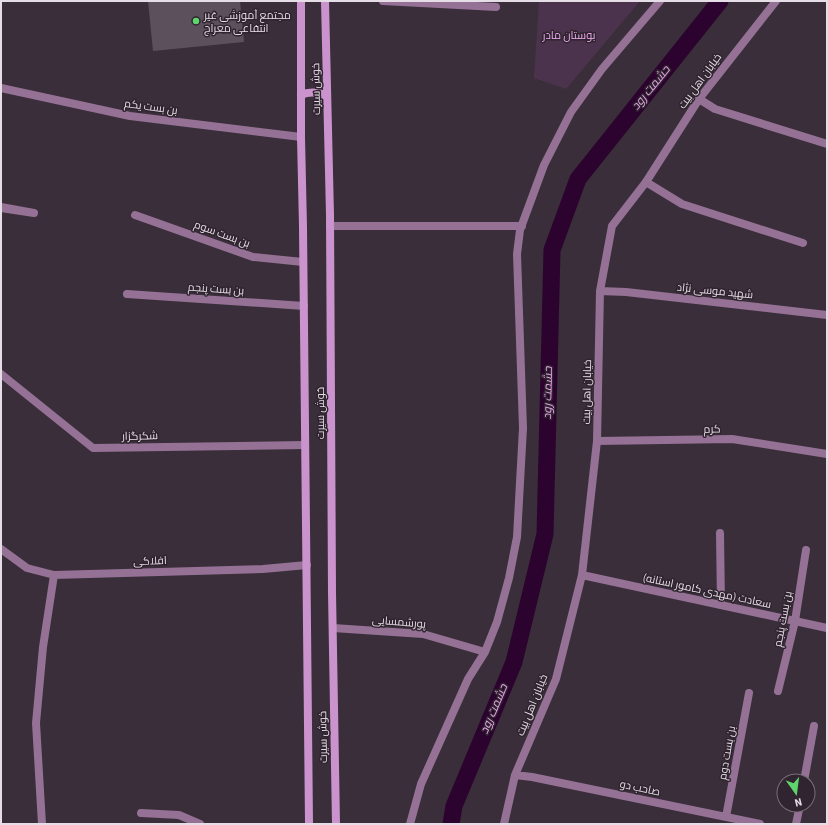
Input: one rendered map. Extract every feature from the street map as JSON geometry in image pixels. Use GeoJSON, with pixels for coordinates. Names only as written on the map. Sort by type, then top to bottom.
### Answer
{"type":"FeatureCollection","features":[{"type":"Feature","properties":{"kind":"main road","name":"خوش سیرت"},"geometry":{"type":"LineString","coordinates":[[301,1],[301,137],[310,824]]}},
{"type":"Feature","properties":{"kind":"main road","name":"خوش سیرت"},"geometry":{"type":"LineString","coordinates":[[325,1],[330,226],[336,824]]}},
{"type":"Feature","properties":{"kind":"main road"},"geometry":{"type":"LineString","coordinates":[[301,95],[315,92],[327,96]]}},
{"type":"Feature","properties":{"kind":"street"},"geometry":{"type":"LineString","coordinates":[[383,1],[496,7]]}},
{"type":"Feature","properties":{"kind":"street"},"geometry":{"type":"LineString","coordinates":[[410,824],[421,784],[468,679],[485,652],[497,622],[517,537],[523,428],[517,254],[522,226],[544,165],[571,112],[602,69],[660,1]]}},
{"type":"Feature","properties":{"kind":"street","name":"خیابان اهل بیت"},"geometry":{"type":"LineString","coordinates":[[504,824],[515,775],[556,680],[582,575],[597,442],[600,291],[612,226],[646,182],[699,99],[776,1]]}},
{"type":"Feature","properties":{"kind":"street","name":"بن بست یکم"},"geometry":{"type":"LineString","coordinates":[[1,88],[130,116],[301,137]]}},
{"type":"Feature","properties":{"kind":"street"},"geometry":{"type":"LineString","coordinates":[[699,99],[715,109],[827,144]]}},
{"type":"Feature","properties":{"kind":"street"},"geometry":{"type":"LineString","coordinates":[[646,182],[682,204],[803,243]]}},
{"type":"Feature","properties":{"kind":"street","name":"بن بست سوم"},"geometry":{"type":"LineString","coordinates":[[135,215],[253,257],[303,262]]}},
{"type":"Feature","properties":{"kind":"street"},"geometry":{"type":"LineString","coordinates":[[330,226],[522,226]]}},
{"type":"Feature","properties":{"kind":"street","name":"شهید موسی نژاد"},"geometry":{"type":"LineString","coordinates":[[600,291],[626,292],[827,315]]}},
{"type":"Feature","properties":{"kind":"street","name":"بن بست پنجم"},"geometry":{"type":"LineString","coordinates":[[127,294],[304,306]]}},
{"type":"Feature","properties":{"kind":"street","name":"شکرگزار"},"geometry":{"type":"LineString","coordinates":[[1,374],[93,448],[305,445]]}},
{"type":"Feature","properties":{"kind":"street","name":"کرم"},"geometry":{"type":"LineString","coordinates":[[597,442],[732,439],[827,454]]}},
{"type":"Feature","properties":{"kind":"street"},"geometry":{"type":"LineString","coordinates":[[720,533],[721,605]]}},
{"type":"Feature","properties":{"kind":"street","name":"افلاکی"},"geometry":{"type":"LineString","coordinates":[[1,549],[27,568],[54,575],[307,566]]}},
{"type":"Feature","properties":{"kind":"street","name":"بن بست پنجم"},"geometry":{"type":"LineString","coordinates":[[778,691],[795,621],[806,550]]}},
{"type":"Feature","properties":{"kind":"street"},"geometry":{"type":"LineString","coordinates":[[42,824],[36,723],[43,647],[54,575]]}},
{"type":"Feature","properties":{"kind":"street","name":"سعادت (مهدی کامور استانه)"},"geometry":{"type":"LineString","coordinates":[[582,575],[827,628]]}},
{"type":"Feature","properties":{"kind":"street","name":"پورشمسایی"},"geometry":{"type":"LineString","coordinates":[[333,628],[423,634],[485,652]]}},
{"type":"Feature","properties":{"kind":"street","name":"بن بست دوم"},"geometry":{"type":"LineString","coordinates":[[726,817],[749,693]]}},
{"type":"Feature","properties":{"kind":"street"},"geometry":{"type":"LineString","coordinates":[[805,773],[814,726]]}},
{"type":"Feature","properties":{"kind":"street","name":"صاحب دو"},"geometry":{"type":"LineString","coordinates":[[515,775],[532,777],[760,824]]}},
{"type":"Feature","properties":{"kind":"street"},"geometry":{"type":"LineString","coordinates":[[141,813],[179,815],[200,824]]}},
{"type":"Feature","properties":{"kind":"street"},"geometry":{"type":"LineString","coordinates":[[796,824],[798,813]]}},
{"type":"Feature","properties":{"kind":"green space","name":"بوستان مادر"},"geometry":{"type":"Polygon","coordinates":[[[539,1],[640,1],[566,89],[534,78],[539,1]]]}},
{"type":"Feature","properties":{"kind":"building","name":"مجتمع آموزشی غیر انتفاعی معراج"},"geometry":{"type":"Polygon","coordinates":[[[148,1],[240,1],[244,42],[153,51],[148,1]]]}},
{"type":"Feature","properties":{"kind":"waterway","name":"حشمت رود"},"geometry":{"type":"LineString","coordinates":[[451,824],[454,806],[514,662],[545,534],[552,250],[578,179],[720,1]]}},
{"type":"Feature","properties":{"kind":"place","name":"مجتمع آموزشی غیر انتفاعی معراج"},"geometry":{"type":"Point","coordinates":[196,21]}}]}
